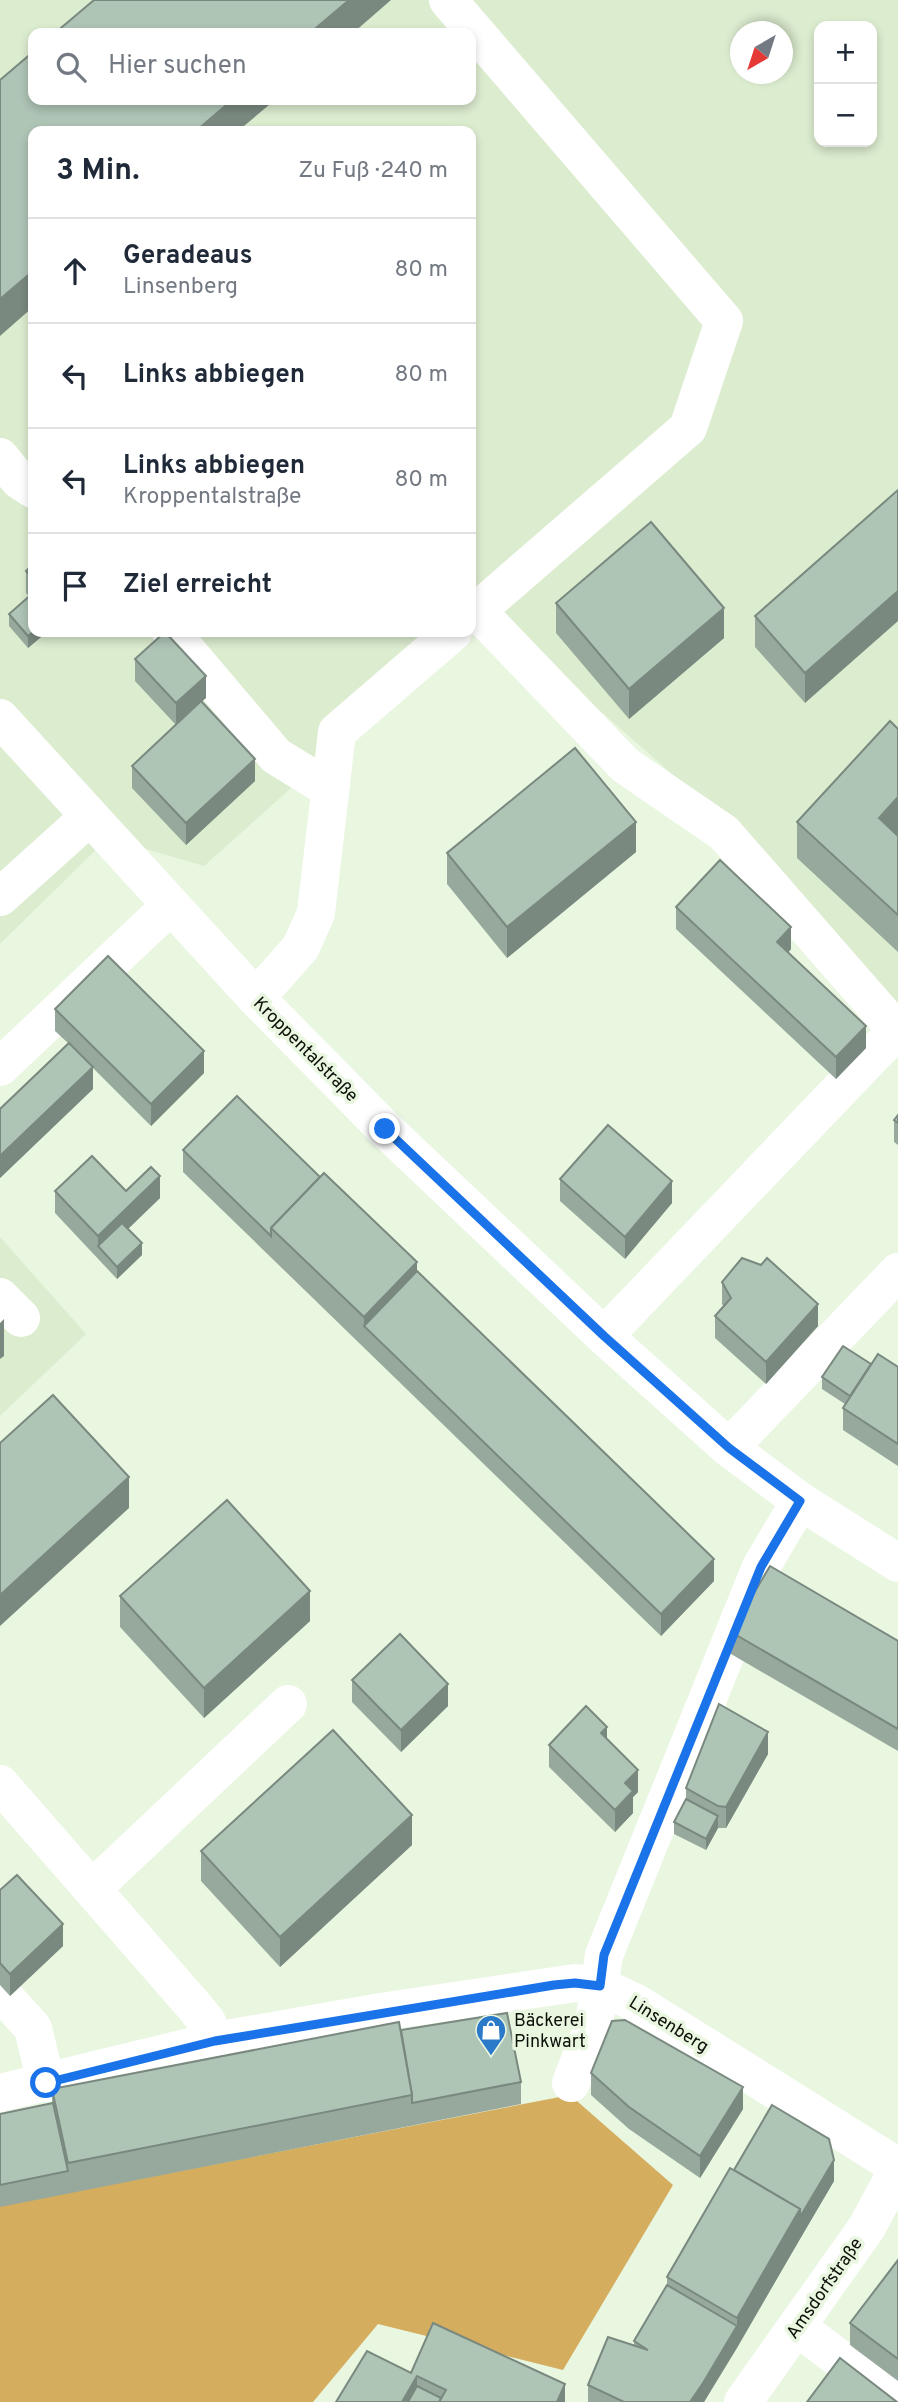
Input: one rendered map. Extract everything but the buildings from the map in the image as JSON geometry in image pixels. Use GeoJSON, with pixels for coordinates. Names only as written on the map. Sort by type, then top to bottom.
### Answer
{"type":"FeatureCollection","features":[{"type":"Feature","properties":{"kind":"street"},"geometry":{"type":"LineString","coordinates":[[448,0],[472,28]]}},
{"type":"Feature","properties":{"kind":"street"},"geometry":{"type":"LineString","coordinates":[[476,33],[724,321],[688,428],[476,612]]}},
{"type":"Feature","properties":{"kind":"street"},"geometry":{"type":"LineString","coordinates":[[0,457],[19,480],[28,486]]}},
{"type":"Feature","properties":{"kind":"street"},"geometry":{"type":"LineString","coordinates":[[476,628],[625,765],[724,833],[897,1031],[604,1336]]}},
{"type":"Feature","properties":{"kind":"street"},"geometry":{"type":"LineString","coordinates":[[175,637],[276,756],[330,789]]}},
{"type":"Feature","properties":{"kind":"street"},"geometry":{"type":"LineString","coordinates":[[256,998],[301,947],[316,913],[337,732],[447,637]]}},
{"type":"Feature","properties":{"kind":"street","name":"Kroppentalstraße"},"geometry":{"type":"LineString","coordinates":[[0,718],[256,998],[385,1129],[604,1336],[729,1448],[800,1501],[898,1563]]}},
{"type":"Feature","properties":{"kind":"street"},"geometry":{"type":"LineString","coordinates":[[0,897],[89,817]]}},
{"type":"Feature","properties":{"kind":"street"},"geometry":{"type":"LineString","coordinates":[[0,1066],[170,906]]}},
{"type":"Feature","properties":{"kind":"street"},"geometry":{"type":"LineString","coordinates":[[729,1448],[898,1272]]}},
{"type":"Feature","properties":{"kind":"street"},"geometry":{"type":"LineString","coordinates":[[571,2083],[594,2024],[604,1955],[761,1567],[800,1501]]}},
{"type":"Feature","properties":{"kind":"street"},"geometry":{"type":"LineString","coordinates":[[93,1888],[288,1704]]}},
{"type":"Feature","properties":{"kind":"street"},"geometry":{"type":"LineString","coordinates":[[0,1784],[207,2022],[215,2041]]}},
{"type":"Feature","properties":{"kind":"street","name":"Linsenberg"},"geometry":{"type":"LineString","coordinates":[[0,2093],[215,2041],[575,1983],[600,1986],[638,2004],[898,2168]]}},
{"type":"Feature","properties":{"kind":"street"},"geometry":{"type":"LineString","coordinates":[[0,1992],[33,2028],[46,2083]]}},
{"type":"Feature","properties":{"kind":"street","name":"Amsdorfstraße"},"geometry":{"type":"LineString","coordinates":[[743,2402],[867,2227],[898,2168]]}},
{"type":"Feature","properties":{"kind":"street"},"geometry":{"type":"LineString","coordinates":[[797,2327],[897,2402]]}},
{"type":"Feature","properties":{"kind":"shaded area"},"geometry":{"type":"Polygon","coordinates":[[[0,0],[898,0],[898,1039],[739,833],[488,612],[476,623],[476,126],[28,126],[28,637],[460,637],[204,866],[108,838],[0,944],[0,0]]]}},
{"type":"Feature","properties":{"kind":"shaded area"},"geometry":{"type":"Polygon","coordinates":[[[0,1237],[86,1334],[0,1416],[0,1237]]]}},
{"type":"Feature","properties":{"kind":"shaded area"},"geometry":{"type":"Polygon","coordinates":[[[570,2095],[673,2185],[563,2370],[378,2324],[313,2402],[0,2402],[0,2206],[570,2095]]]}},
{"type":"Feature","properties":{"kind":"place","name":"Bäckerei Pinkwart"},"geometry":{"type":"Point","coordinates":[491,2057]}},
{"type":"Feature","properties":{"kind":"route"},"geometry":{"type":"LineString","coordinates":[[46,2083],[215,2041],[554,1985],[575,1983],[600,1986],[604,1955],[761,1567],[800,1501],[729,1448],[604,1336],[385,1129]]}}]}
